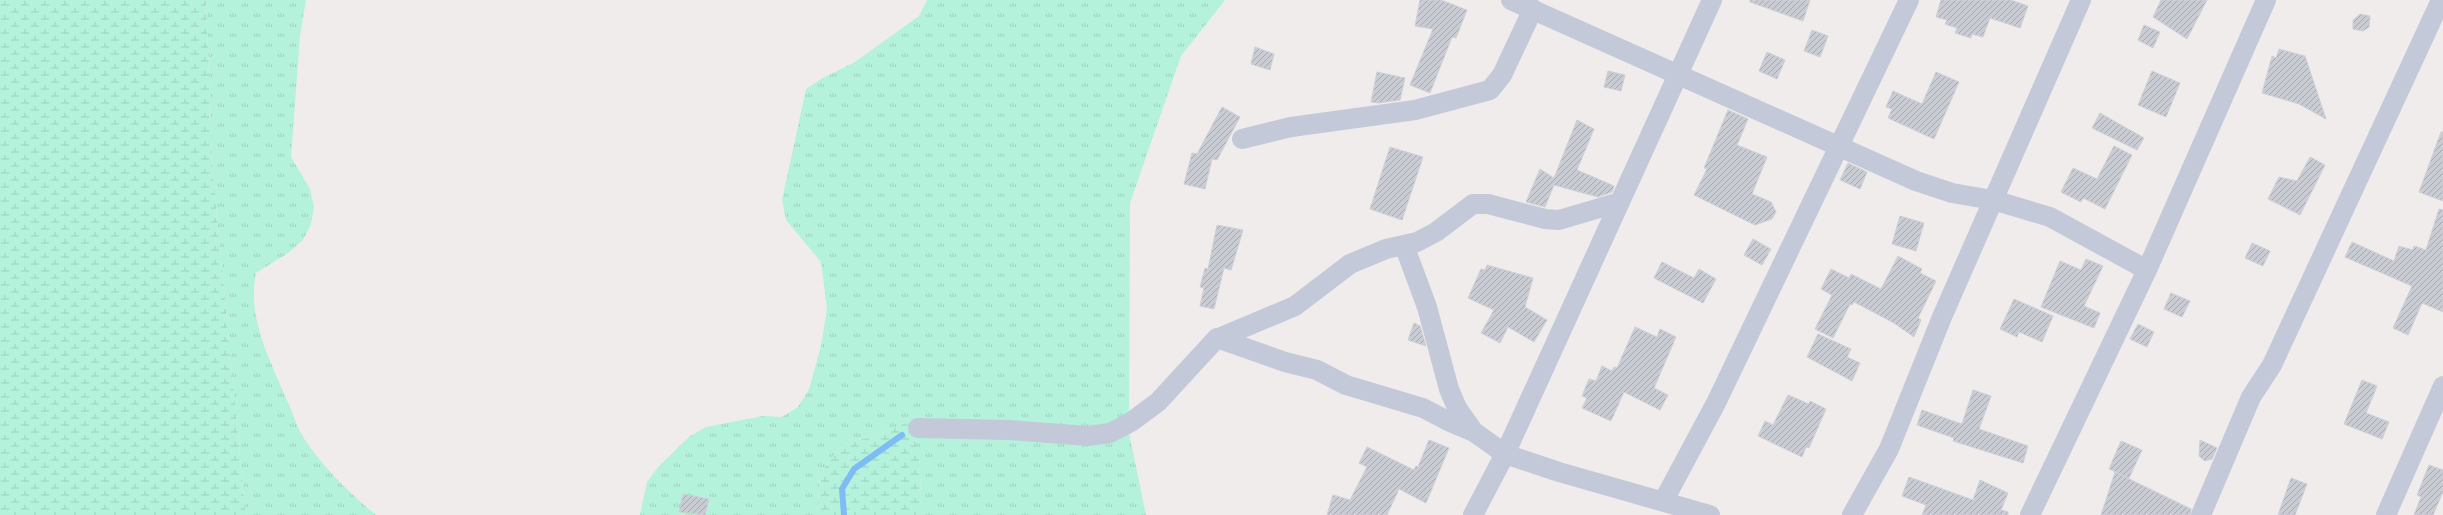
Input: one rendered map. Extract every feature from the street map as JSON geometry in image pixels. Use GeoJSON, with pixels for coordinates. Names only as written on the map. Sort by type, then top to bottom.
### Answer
{"type":"FeatureCollection","features":[{"type":"Feature","properties":{"kind":"street"},"geometry":{"type":"LineString","coordinates":[[1510,0],[1534,8],[1617,48],[1680,74],[1840,148],[1916,181],[1952,193],[1993,200],[2050,217],[2147,270]]}},
{"type":"Feature","properties":{"kind":"street"},"geometry":{"type":"LineString","coordinates":[[1473,515],[1504,454],[1680,74],[1712,0]]}},
{"type":"Feature","properties":{"kind":"street"},"geometry":{"type":"LineString","coordinates":[[1664,500],[1716,403],[1784,258],[1840,148],[1909,0]]}},
{"type":"Feature","properties":{"kind":"street"},"geometry":{"type":"LineString","coordinates":[[1852,515],[1889,449],[1942,316],[2081,0]]}},
{"type":"Feature","properties":{"kind":"street"},"geometry":{"type":"LineString","coordinates":[[2030,515],[2147,270],[2266,0]]}},
{"type":"Feature","properties":{"kind":"street"},"geometry":{"type":"LineString","coordinates":[[2201,515],[2251,397],[2272,365],[2441,0]]}},
{"type":"Feature","properties":{"kind":"street"},"geometry":{"type":"LineString","coordinates":[[1242,139],[1292,127],[1415,110],[1490,90],[1502,75],[1534,8]]}},
{"type":"Feature","properties":{"kind":"street"},"geometry":{"type":"LineString","coordinates":[[918,428],[993,429],[1088,436],[1110,433],[1131,422],[1158,402],[1214,339],[1295,306],[1350,264],[1386,249],[1417,242],[1436,232],[1473,204],[1479,203],[1545,219],[1559,220],[1620,202]]}},
{"type":"Feature","properties":{"kind":"street"},"geometry":{"type":"LineString","coordinates":[[1404,245],[1427,306],[1448,389],[1457,408],[1474,432]]}},
{"type":"Feature","properties":{"kind":"street"},"geometry":{"type":"LineString","coordinates":[[1219,338],[1240,347],[1317,370],[1346,385],[1423,408],[1474,432],[1504,454],[1559,472],[1664,500],[1710,515]]}},
{"type":"Feature","properties":{"kind":"street"},"geometry":{"type":"LineString","coordinates":[[2386,515],[2443,386]]}},
{"type":"Feature","properties":{"kind":"green space"},"geometry":{"type":"Polygon","coordinates":[[[0,0],[206,0],[213,175],[245,509],[248,515],[0,515],[0,0]]]}},
{"type":"Feature","properties":{"kind":"green space"},"geometry":{"type":"Polygon","coordinates":[[[206,0],[306,0],[300,36],[291,157],[310,189],[314,207],[311,224],[303,240],[288,253],[256,273],[254,305],[261,337],[303,437],[310,448],[336,479],[376,515],[248,515],[245,509],[213,175],[206,0]]]}},
{"type":"Feature","properties":{"kind":"green space"},"geometry":{"type":"Polygon","coordinates":[[[927,0],[1225,0],[1181,56],[1130,203],[1129,433],[1146,515],[922,515],[919,455],[902,424],[872,437],[844,443],[825,466],[820,481],[817,515],[640,515],[647,482],[659,466],[689,437],[706,427],[763,416],[782,417],[798,407],[809,389],[821,346],[827,309],[821,262],[786,220],[782,200],[806,89],[821,79],[855,62],[919,16],[927,0]]]}},
{"type":"Feature","properties":{"kind":"green space"},"geometry":{"type":"Polygon","coordinates":[[[902,424],[910,425],[919,455],[922,515],[817,515],[820,481],[825,466],[844,443],[872,437],[902,424]]]}},
{"type":"Feature","properties":{"kind":"building"},"geometry":{"type":"Polygon","coordinates":[[[1420,0],[1441,0],[1467,10],[1456,38],[1452,37],[1430,93],[1410,85],[1433,29],[1415,26],[1420,0]]]}},
{"type":"Feature","properties":{"kind":"building"},"geometry":{"type":"Polygon","coordinates":[[[1750,0],[1810,0],[1803,21],[1750,2],[1750,0]]]}},
{"type":"Feature","properties":{"kind":"building"},"geometry":{"type":"Polygon","coordinates":[[[1941,0],[2011,0],[2028,6],[2020,28],[1990,18],[1983,37],[1972,34],[1971,38],[1955,33],[1957,28],[1945,24],[1947,20],[1936,17],[1941,0]]]}},
{"type":"Feature","properties":{"kind":"building"},"geometry":{"type":"Polygon","coordinates":[[[2161,0],[2207,0],[2187,39],[2153,17],[2161,0]]]}},
{"type":"Feature","properties":{"kind":"building"},"geometry":{"type":"Polygon","coordinates":[[[2360,14],[2370,16],[2369,27],[2363,31],[2353,29],[2353,20],[2360,14]]]}},
{"type":"Feature","properties":{"kind":"building"},"geometry":{"type":"Polygon","coordinates":[[[2144,25],[2160,32],[2153,48],[2138,40],[2144,25]]]}},
{"type":"Feature","properties":{"kind":"building"},"geometry":{"type":"Polygon","coordinates":[[[1812,30],[1828,36],[1820,57],[1804,51],[1812,30]]]}},
{"type":"Feature","properties":{"kind":"building"},"geometry":{"type":"Polygon","coordinates":[[[1255,47],[1274,54],[1270,70],[1251,64],[1255,47]]]}},
{"type":"Feature","properties":{"kind":"building"},"geometry":{"type":"Polygon","coordinates":[[[2279,49],[2305,56],[2326,119],[2299,104],[2262,93],[2272,56],[2276,58],[2279,49]]]}},
{"type":"Feature","properties":{"kind":"building"},"geometry":{"type":"Polygon","coordinates":[[[1767,52],[1785,60],[1777,79],[1759,71],[1767,52]]]}},
{"type":"Feature","properties":{"kind":"building"},"geometry":{"type":"Polygon","coordinates":[[[1608,71],[1625,75],[1621,91],[1604,87],[1608,71]]]}},
{"type":"Feature","properties":{"kind":"building"},"geometry":{"type":"Polygon","coordinates":[[[2152,71],[2180,83],[2166,117],[2138,105],[2152,71]]]}},
{"type":"Feature","properties":{"kind":"building"},"geometry":{"type":"Polygon","coordinates":[[[1377,72],[1405,78],[1400,100],[1378,103],[1371,102],[1377,72]]]}},
{"type":"Feature","properties":{"kind":"building"},"geometry":{"type":"Polygon","coordinates":[[[1936,72],[1959,82],[1934,139],[1888,118],[1892,109],[1886,107],[1893,91],[1922,104],[1936,72]]]}},
{"type":"Feature","properties":{"kind":"building"},"geometry":{"type":"Polygon","coordinates":[[[1222,107],[1240,117],[1217,160],[1212,159],[1205,189],[1184,184],[1192,153],[1197,154],[1222,107]]]}},
{"type":"Feature","properties":{"kind":"building"},"geometry":{"type":"Polygon","coordinates":[[[1728,110],[1748,119],[1737,145],[1767,157],[1752,194],[1771,202],[1776,212],[1772,219],[1755,225],[1694,195],[1707,169],[1704,168],[1728,110]]]}},
{"type":"Feature","properties":{"kind":"building"},"geometry":{"type":"Polygon","coordinates":[[[2100,113],[2144,138],[2137,150],[2092,128],[2100,113]]]}},
{"type":"Feature","properties":{"kind":"building"},"geometry":{"type":"Polygon","coordinates":[[[1577,120],[1594,129],[1577,170],[1614,186],[1612,192],[1598,197],[1554,185],[1545,207],[1526,202],[1540,169],[1554,178],[1577,120]]]}},
{"type":"Feature","properties":{"kind":"building"},"geometry":{"type":"Polygon","coordinates":[[[2441,132],[2443,132],[2443,201],[2419,192],[2441,132]]]}},
{"type":"Feature","properties":{"kind":"building"},"geometry":{"type":"Polygon","coordinates":[[[2114,146],[2132,155],[2105,209],[2083,198],[2081,202],[2061,192],[2073,168],[2097,179],[2114,146]]]}},
{"type":"Feature","properties":{"kind":"building"},"geometry":{"type":"Polygon","coordinates":[[[1390,147],[1423,157],[1402,220],[1370,209],[1390,147]]]}},
{"type":"Feature","properties":{"kind":"building"},"geometry":{"type":"Polygon","coordinates":[[[2310,157],[2325,165],[2300,215],[2268,199],[2279,177],[2297,181],[2310,157]]]}},
{"type":"Feature","properties":{"kind":"building"},"geometry":{"type":"Polygon","coordinates":[[[1848,163],[1867,172],[1860,189],[1840,180],[1848,163]]]}},
{"type":"Feature","properties":{"kind":"building"},"geometry":{"type":"Polygon","coordinates":[[[2439,209],[2443,210],[2443,312],[2422,303],[2408,335],[2393,328],[2412,286],[2345,257],[2352,242],[2394,261],[2399,246],[2413,250],[2414,246],[2426,250],[2439,209]]]}},
{"type":"Feature","properties":{"kind":"building"},"geometry":{"type":"Polygon","coordinates":[[[1900,216],[1924,223],[1916,251],[1892,244],[1900,216]]]}},
{"type":"Feature","properties":{"kind":"building"},"geometry":{"type":"Polygon","coordinates":[[[1217,225],[1243,230],[1231,270],[1224,268],[1214,309],[1200,306],[1204,288],[1200,287],[1205,268],[1208,269],[1217,225]]]}},
{"type":"Feature","properties":{"kind":"building"},"geometry":{"type":"Polygon","coordinates":[[[1753,239],[1771,249],[1762,265],[1744,255],[1753,239]]]}},
{"type":"Feature","properties":{"kind":"building"},"geometry":{"type":"Polygon","coordinates":[[[2252,243],[2270,251],[2263,266],[2245,258],[2252,243]]]}},
{"type":"Feature","properties":{"kind":"building"},"geometry":{"type":"Polygon","coordinates":[[[1898,256],[1922,269],[1920,273],[1936,281],[1918,318],[1921,320],[1914,337],[1894,323],[1854,302],[1852,305],[1850,304],[1833,338],[1815,329],[1832,295],[1821,289],[1831,269],[1849,278],[1851,274],[1881,289],[1898,256]]]}},
{"type":"Feature","properties":{"kind":"building"},"geometry":{"type":"Polygon","coordinates":[[[2086,259],[2103,266],[2084,306],[2100,313],[2094,328],[2041,307],[2060,261],[2081,270],[2086,259]]]}},
{"type":"Feature","properties":{"kind":"building"},"geometry":{"type":"Polygon","coordinates":[[[1662,262],[1694,278],[1699,269],[1716,279],[1703,303],[1654,278],[1662,262]]]}},
{"type":"Feature","properties":{"kind":"building"},"geometry":{"type":"Polygon","coordinates":[[[1487,265],[1533,278],[1525,307],[1547,320],[1534,342],[1508,327],[1500,343],[1481,333],[1494,310],[1468,298],[1481,269],[1485,270],[1487,265]]]}},
{"type":"Feature","properties":{"kind":"building"},"geometry":{"type":"Polygon","coordinates":[[[2171,293],[2190,301],[2182,317],[2164,309],[2171,293]]]}},
{"type":"Feature","properties":{"kind":"building"},"geometry":{"type":"Polygon","coordinates":[[[2014,299],[2053,316],[2042,342],[2019,332],[2017,337],[2000,329],[2014,299]]]}},
{"type":"Feature","properties":{"kind":"building"},"geometry":{"type":"Polygon","coordinates":[[[1414,323],[1420,326],[1426,346],[1408,340],[1414,323]]]}},
{"type":"Feature","properties":{"kind":"building"},"geometry":{"type":"Polygon","coordinates":[[[2138,324],[2154,332],[2147,347],[2130,339],[2138,324]]]}},
{"type":"Feature","properties":{"kind":"building"},"geometry":{"type":"Polygon","coordinates":[[[1635,327],[1657,337],[1660,329],[1676,337],[1654,388],[1668,395],[1660,410],[1624,392],[1611,421],[1582,408],[1587,398],[1582,396],[1589,379],[1596,381],[1602,366],[1612,371],[1614,367],[1617,368],[1635,327]]]}},
{"type":"Feature","properties":{"kind":"building"},"geometry":{"type":"Polygon","coordinates":[[[1818,334],[1851,349],[1847,357],[1860,363],[1852,381],[1807,357],[1818,334]]]}},
{"type":"Feature","properties":{"kind":"building"},"geometry":{"type":"Polygon","coordinates":[[[2362,380],[2377,386],[2366,413],[2389,422],[2382,439],[2344,424],[2362,380]]]}},
{"type":"Feature","properties":{"kind":"building"},"geometry":{"type":"Polygon","coordinates":[[[1973,390],[1991,396],[1979,429],[2028,446],[2023,463],[1953,441],[1954,438],[1917,425],[1922,410],[1962,424],[1973,390]]]}},
{"type":"Feature","properties":{"kind":"building"},"geometry":{"type":"Polygon","coordinates":[[[1788,395],[1809,404],[1810,401],[1826,409],[1809,448],[1806,447],[1802,457],[1758,436],[1765,421],[1773,425],[1788,395]]]}},
{"type":"Feature","properties":{"kind":"building"},"geometry":{"type":"Polygon","coordinates":[[[1429,440],[1449,448],[1426,503],[1399,489],[1387,515],[1327,515],[1333,495],[1350,500],[1367,467],[1359,463],[1367,447],[1414,470],[1416,466],[1418,467],[1429,440]]]}},
{"type":"Feature","properties":{"kind":"building"},"geometry":{"type":"Polygon","coordinates":[[[2200,440],[2217,448],[2212,459],[2205,461],[2199,456],[2200,440]]]}},
{"type":"Feature","properties":{"kind":"building"},"geometry":{"type":"Polygon","coordinates":[[[2121,441],[2142,450],[2129,478],[2109,469],[2121,441]]]}},
{"type":"Feature","properties":{"kind":"building"},"geometry":{"type":"Polygon","coordinates":[[[2429,465],[2443,470],[2443,492],[2433,515],[2414,515],[2421,497],[2417,495],[2429,465]]]}},
{"type":"Feature","properties":{"kind":"building"},"geometry":{"type":"Polygon","coordinates":[[[2115,472],[2191,509],[2190,515],[2101,515],[2115,472]]]}},
{"type":"Feature","properties":{"kind":"building"},"geometry":{"type":"Polygon","coordinates":[[[1909,477],[1973,500],[1980,480],[2008,493],[2001,510],[2008,512],[2008,515],[1922,515],[1926,505],[1902,496],[1909,477]]]}},
{"type":"Feature","properties":{"kind":"building"},"geometry":{"type":"Polygon","coordinates":[[[2291,478],[2307,484],[2295,515],[2278,515],[2291,478]]]}},
{"type":"Feature","properties":{"kind":"building"},"geometry":{"type":"Polygon","coordinates":[[[683,494],[709,499],[705,515],[679,512],[683,494]]]}},
{"type":"Feature","properties":{"kind":"waterway"},"geometry":{"type":"LineString","coordinates":[[844,515],[842,489],[854,469],[902,435]]}}]}
